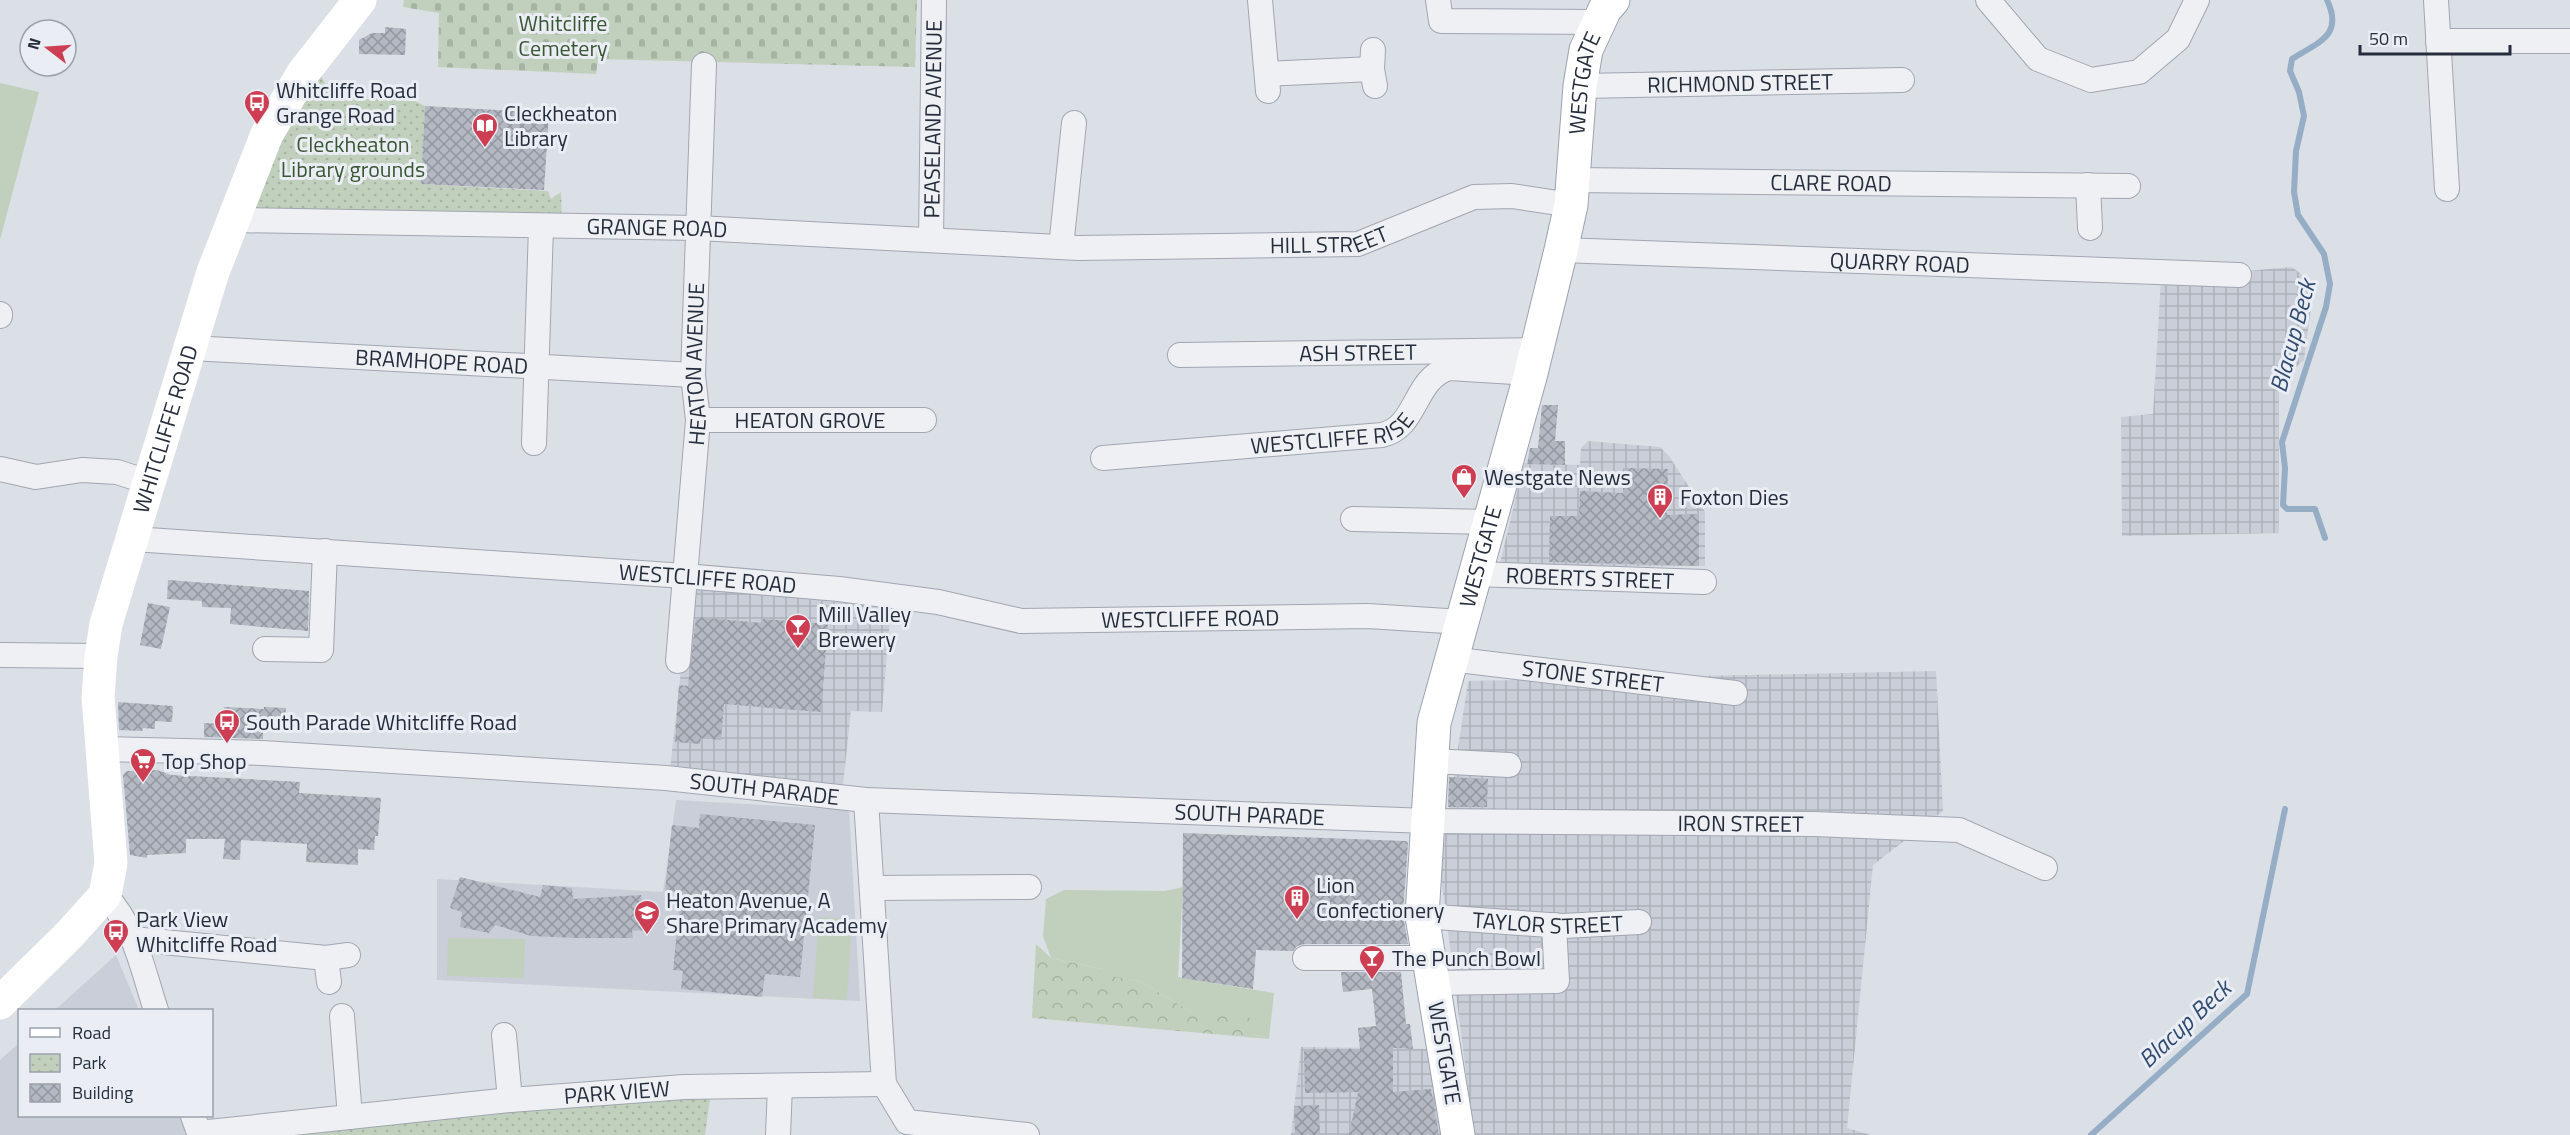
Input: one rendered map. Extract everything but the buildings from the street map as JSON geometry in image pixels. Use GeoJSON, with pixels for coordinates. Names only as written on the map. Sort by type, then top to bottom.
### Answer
{"type":"FeatureCollection","features":[{"type":"Feature","properties":{"kind":"main road","name":"WHITCLIFFE ROAD"},"geometry":{"type":"LineString","coordinates":[[105,895],[111,863],[98,697],[106,624],[151,483],[213,272],[267,134],[303,73],[360,0]]}},
{"type":"Feature","properties":{"kind":"main road","name":"WESTGATE"},"geometry":{"type":"LineString","coordinates":[[1458,1130],[1422,916],[1434,723],[1534,361],[1561,250],[1572,192],[1580,86],[1586,50],[1606,11]]}},
{"type":"Feature","properties":{"kind":"main road"},"geometry":{"type":"LineString","coordinates":[[0,1003],[69,935],[105,895]]}},
{"type":"Feature","properties":{"kind":"street","name":"PEASELAND AVENUE"},"geometry":{"type":"LineString","coordinates":[[931,239],[934,0]]}},
{"type":"Feature","properties":{"kind":"street"},"geometry":{"type":"LineString","coordinates":[[1260,0],[1267,82],[1374,68]]}},
{"type":"Feature","properties":{"kind":"street"},"geometry":{"type":"LineString","coordinates":[[1438,0],[1441,21],[1606,11]]}},
{"type":"Feature","properties":{"kind":"street"},"geometry":{"type":"LineString","coordinates":[[1988,0],[2038,59],[2091,80],[2139,72],[2178,39],[2197,0]]}},
{"type":"Feature","properties":{"kind":"street"},"geometry":{"type":"LineString","coordinates":[[2436,0],[2447,189]]}},
{"type":"Feature","properties":{"kind":"street"},"geometry":{"type":"LineString","coordinates":[[2438,41],[2570,41]]}},
{"type":"Feature","properties":{"kind":"street","name":"HEATON AVENUE"},"geometry":{"type":"LineString","coordinates":[[678,661],[698,420],[693,375],[704,65]]}},
{"type":"Feature","properties":{"kind":"street","name":"RICHMOND STREET"},"geometry":{"type":"LineString","coordinates":[[1580,86],[1902,80]]}},
{"type":"Feature","properties":{"kind":"street"},"geometry":{"type":"LineString","coordinates":[[1069,248],[1074,123]]}},
{"type":"Feature","properties":{"kind":"street"},"geometry":{"type":"LineString","coordinates":[[2088,185],[2090,228]]}},
{"type":"Feature","properties":{"kind":"street","name":"CLARE ROAD"},"geometry":{"type":"LineString","coordinates":[[1572,192],[2128,186]]}},
{"type":"Feature","properties":{"kind":"street","name":"HILL STREET"},"geometry":{"type":"LineString","coordinates":[[1069,248],[1358,244],[1474,196],[1572,192]]}},
{"type":"Feature","properties":{"kind":"street","name":"GRANGE ROAD"},"geometry":{"type":"LineString","coordinates":[[234,220],[697,228],[1069,248]]}},
{"type":"Feature","properties":{"kind":"street"},"geometry":{"type":"LineString","coordinates":[[534,443],[541,227]]}},
{"type":"Feature","properties":{"kind":"street","name":"QUARRY ROAD"},"geometry":{"type":"LineString","coordinates":[[1561,250],[2239,275]]}},
{"type":"Feature","properties":{"kind":"street","name":"BRAMHOPE ROAD"},"geometry":{"type":"LineString","coordinates":[[190,348],[693,375]]}},
{"type":"Feature","properties":{"kind":"street","name":"ASH STREET"},"geometry":{"type":"LineString","coordinates":[[1180,356],[1534,361]]}},
{"type":"Feature","properties":{"kind":"street","name":"WESTCLIFFE RISE"},"geometry":{"type":"LineString","coordinates":[[1103,458],[1382,435],[1394,432],[1402,424],[1430,378],[1439,371],[1449,368],[1534,361]]}},
{"type":"Feature","properties":{"kind":"street","name":"HEATON GROVE"},"geometry":{"type":"LineString","coordinates":[[698,420],[924,420]]}},
{"type":"Feature","properties":{"kind":"street"},"geometry":{"type":"LineString","coordinates":[[0,469],[36,477],[82,470],[117,472],[151,483]]}},
{"type":"Feature","properties":{"kind":"street"},"geometry":{"type":"LineString","coordinates":[[1353,519],[1489,522]]}},
{"type":"Feature","properties":{"kind":"street","name":"WESTCLIFFE ROAD"},"geometry":{"type":"LineString","coordinates":[[133,539],[685,576],[839,589],[938,602],[1021,621],[1368,616],[1461,622]]}},
{"type":"Feature","properties":{"kind":"street"},"geometry":{"type":"LineString","coordinates":[[265,649],[321,650],[326,551]]}},
{"type":"Feature","properties":{"kind":"street","name":"ROBERTS STREET"},"geometry":{"type":"LineString","coordinates":[[1474,574],[1704,582]]}},
{"type":"Feature","properties":{"kind":"street"},"geometry":{"type":"LineString","coordinates":[[0,655],[101,656]]}},
{"type":"Feature","properties":{"kind":"street","name":"STONE STREET"},"geometry":{"type":"LineString","coordinates":[[1450,659],[1735,693]]}},
{"type":"Feature","properties":{"kind":"street","name":"SOUTH PARADE"},"geometry":{"type":"LineString","coordinates":[[103,749],[262,753],[666,778],[866,800],[1428,821]]}},
{"type":"Feature","properties":{"kind":"street"},"geometry":{"type":"LineString","coordinates":[[1432,761],[1509,765]]}},
{"type":"Feature","properties":{"kind":"street"},"geometry":{"type":"LineString","coordinates":[[866,800],[884,1084],[907,1122],[1027,1135]]}},
{"type":"Feature","properties":{"kind":"street","name":"IRON STREET"},"geometry":{"type":"LineString","coordinates":[[1428,821],[1814,824],[1959,830],[2045,868]]}},
{"type":"Feature","properties":{"kind":"street"},"geometry":{"type":"LineString","coordinates":[[872,888],[1029,887]]}},
{"type":"Feature","properties":{"kind":"street"},"geometry":{"type":"LineString","coordinates":[[105,895],[118,908],[133,939],[155,1009]]}},
{"type":"Feature","properties":{"kind":"street","name":"TAYLOR STREET"},"geometry":{"type":"LineString","coordinates":[[1422,916],[1554,925],[1639,922]]}},
{"type":"Feature","properties":{"kind":"street"},"geometry":{"type":"LineString","coordinates":[[1305,957],[1557,981],[1554,925]]}},
{"type":"Feature","properties":{"kind":"street"},"geometry":{"type":"LineString","coordinates":[[133,939],[337,956],[329,982]]}},
{"type":"Feature","properties":{"kind":"street"},"geometry":{"type":"LineString","coordinates":[[342,1016],[350,1117]]}},
{"type":"Feature","properties":{"kind":"street"},"geometry":{"type":"LineString","coordinates":[[504,1035],[510,1100]]}},
{"type":"Feature","properties":{"kind":"street","name":"PARK VIEW"},"geometry":{"type":"LineString","coordinates":[[196,1124],[350,1117],[510,1100],[684,1087],[884,1084]]}},
{"type":"Feature","properties":{"kind":"street"},"geometry":{"type":"LineString","coordinates":[[778,1135],[780,1086]]}},
{"type":"Feature","properties":{"kind":"shaded area"},"geometry":{"type":"Polygon","coordinates":[[[2292,267],[2314,284],[2304,360],[2279,382],[2279,533],[2122,536],[2121,417],[2153,414],[2161,279],[2292,267]]]}},
{"type":"Feature","properties":{"kind":"shaded area"},"geometry":{"type":"Polygon","coordinates":[[[1588,441],[1660,447],[1669,456],[1705,512],[1705,566],[1499,567],[1524,463],[1580,465],[1581,448],[1588,441]]]}},
{"type":"Feature","properties":{"kind":"shaded area"},"geometry":{"type":"Polygon","coordinates":[[[690,588],[891,607],[882,712],[851,711],[843,785],[670,770],[690,588]]]}},
{"type":"Feature","properties":{"kind":"shaded area"},"geometry":{"type":"Polygon","coordinates":[[[1936,671],[1943,811],[1873,865],[1847,1128],[1871,1135],[1474,1135],[1440,869],[1468,681],[1936,671]]]}},
{"type":"Feature","properties":{"kind":"shaded area","name":"Heaton Avenue, A Share Primary Academy"},"geometry":{"type":"Polygon","coordinates":[[[676,800],[849,810],[860,1001],[437,980],[437,879],[663,892],[676,800]]]}},
{"type":"Feature","properties":{"kind":"shaded area"},"geometry":{"type":"Polygon","coordinates":[[[116,955],[139,1009],[56,1009],[116,955]]]}},
{"type":"Feature","properties":{"kind":"shaded area"},"geometry":{"type":"Polygon","coordinates":[[[18,1044],[18,1117],[183,1117],[191,1135],[0,1135],[0,1060],[18,1044]]]}},
{"type":"Feature","properties":{"kind":"shaded area"},"geometry":{"type":"Polygon","coordinates":[[[1301,1047],[1433,1049],[1447,1135],[1291,1135],[1301,1047]]]}},
{"type":"Feature","properties":{"kind":"green space","name":"Whitcliffe Cemetery"},"geometry":{"type":"Polygon","coordinates":[[[404,0],[917,0],[915,67],[598,59],[596,74],[438,67],[439,13],[403,7],[404,0]]]}},
{"type":"Feature","properties":{"kind":"green space","name":"Cleckheaton Library grounds"},"geometry":{"type":"Polygon","coordinates":[[[318,71],[334,99],[411,99],[425,106],[421,184],[548,191],[551,199],[561,192],[562,223],[244,213],[318,71]]]}},
{"type":"Feature","properties":{"kind":"green space"},"geometry":{"type":"Polygon","coordinates":[[[0,83],[39,92],[0,240],[0,83]]]}},
{"type":"Feature","properties":{"kind":"green space"},"geometry":{"type":"Polygon","coordinates":[[[1183,887],[1178,977],[1274,993],[1269,1039],[1196,1015],[1140,981],[1115,977],[1102,969],[1051,958],[1043,936],[1046,899],[1064,890],[1165,891],[1183,887]]]}},
{"type":"Feature","properties":{"kind":"green space"},"geometry":{"type":"Polygon","coordinates":[[[819,917],[852,919],[847,1000],[813,998],[819,917]]]}},
{"type":"Feature","properties":{"kind":"green space"},"geometry":{"type":"Polygon","coordinates":[[[448,938],[525,939],[524,978],[447,976],[448,938]]]}},
{"type":"Feature","properties":{"kind":"green space"},"geometry":{"type":"Polygon","coordinates":[[[1036,944],[1051,958],[1102,969],[1116,977],[1140,981],[1196,1015],[1208,1008],[1251,1018],[1253,1034],[1269,1039],[1032,1018],[1036,944]]]}},
{"type":"Feature","properties":{"kind":"green space"},"geometry":{"type":"Polygon","coordinates":[[[711,1092],[705,1135],[270,1135],[711,1092]]]}},
{"type":"Feature","properties":{"kind":"waterway","name":"Blacup Beck"},"geometry":{"type":"LineString","coordinates":[[2325,538],[2315,509],[2287,509],[2283,505],[2285,468],[2282,442],[2326,307],[2330,284],[2324,254],[2298,215],[2294,192],[2296,151],[2304,116],[2299,92],[2290,71],[2292,59],[2326,37],[2330,30],[2332,22],[2327,0]]}},
{"type":"Feature","properties":{"kind":"waterway","name":"Blacup Beck"},"geometry":{"type":"LineString","coordinates":[[2091,1135],[2247,994],[2285,809]]}},
{"type":"Feature","properties":{"kind":"place","name":"Whitcliffe Road Grange Road"},"geometry":{"type":"Point","coordinates":[257,126]}},
{"type":"Feature","properties":{"kind":"place","name":"Cleckheaton Library"},"geometry":{"type":"Point","coordinates":[485,149]}},
{"type":"Feature","properties":{"kind":"place","name":"Westgate News"},"geometry":{"type":"Point","coordinates":[1464,500]}},
{"type":"Feature","properties":{"kind":"place","name":"Foxton Dies"},"geometry":{"type":"Point","coordinates":[1660,520]}},
{"type":"Feature","properties":{"kind":"place","name":"Mill Valley Brewery"},"geometry":{"type":"Point","coordinates":[798,650]}},
{"type":"Feature","properties":{"kind":"place","name":"South Parade Whitcliffe Road"},"geometry":{"type":"Point","coordinates":[227,745]}},
{"type":"Feature","properties":{"kind":"place","name":"Top Shop"},"geometry":{"type":"Point","coordinates":[143,784]}},
{"type":"Feature","properties":{"kind":"place","name":"Lion Confectionery"},"geometry":{"type":"Point","coordinates":[1297,921]}},
{"type":"Feature","properties":{"kind":"place","name":"Heaton Avenue, A Share Primary Academy"},"geometry":{"type":"Point","coordinates":[647,936]}},
{"type":"Feature","properties":{"kind":"place","name":"Park View Whitcliffe Road"},"geometry":{"type":"Point","coordinates":[116,955]}},
{"type":"Feature","properties":{"kind":"place","name":"The Punch Bowl"},"geometry":{"type":"Point","coordinates":[1372,981]}}]}
